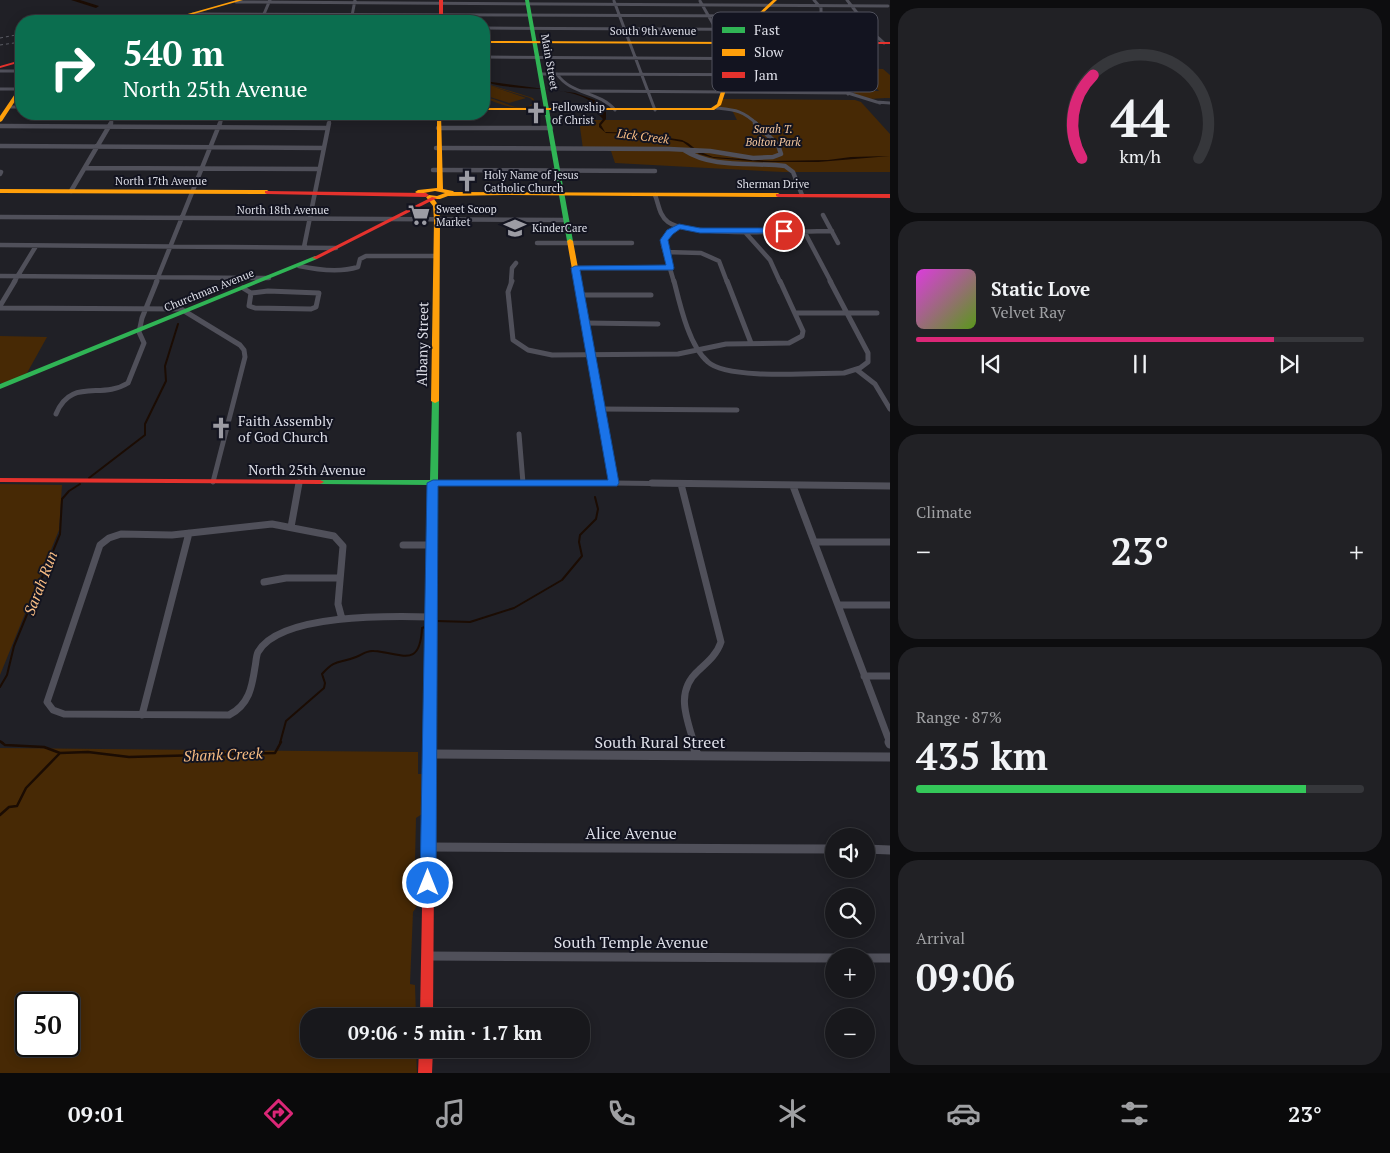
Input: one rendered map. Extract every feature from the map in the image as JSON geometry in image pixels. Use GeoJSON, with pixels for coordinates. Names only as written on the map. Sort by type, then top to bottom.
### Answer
{"type":"FeatureCollection","features":[{"type":"Feature","properties":{"kind":"street"},"geometry":{"type":"LineString","coordinates":[[814,0],[820,6],[821,12]]}},
{"type":"Feature","properties":{"kind":"street"},"geometry":{"type":"LineString","coordinates":[[846,0],[856,12]]}},
{"type":"Feature","properties":{"kind":"street"},"geometry":{"type":"LineString","coordinates":[[189,15],[239,1],[773,2],[820,6],[889,7]]}},
{"type":"Feature","properties":{"kind":"street"},"geometry":{"type":"LineString","coordinates":[[264,14],[270,1]]}},
{"type":"Feature","properties":{"kind":"street"},"geometry":{"type":"LineString","coordinates":[[352,14],[355,1]]}},
{"type":"Feature","properties":{"kind":"street"},"geometry":{"type":"LineString","coordinates":[[441,1],[441,15]]}},
{"type":"Feature","properties":{"kind":"street","name":"Main Street"},"geometry":{"type":"LineString","coordinates":[[528,1],[614,483]]}},
{"type":"Feature","properties":{"kind":"street"},"geometry":{"type":"LineString","coordinates":[[884,1],[889,7]]}},
{"type":"Feature","properties":{"kind":"street"},"geometry":{"type":"LineString","coordinates":[[614,2],[655,110]]}},
{"type":"Feature","properties":{"kind":"street"},"geometry":{"type":"LineString","coordinates":[[701,2],[712,22]]}},
{"type":"Feature","properties":{"kind":"street"},"geometry":{"type":"LineString","coordinates":[[762,12],[773,2]]}},
{"type":"Feature","properties":{"kind":"street"},"geometry":{"type":"LineString","coordinates":[[193,14],[374,15]]}},
{"type":"Feature","properties":{"kind":"street"},"geometry":{"type":"LineString","coordinates":[[490,16],[712,16]]}},
{"type":"Feature","properties":{"kind":"street"},"geometry":{"type":"LineString","coordinates":[[490,28],[712,29]]}},
{"type":"Feature","properties":{"kind":"street","name":"South 9th Avenue"},"geometry":{"type":"LineString","coordinates":[[490,42],[712,43]]}},
{"type":"Feature","properties":{"kind":"street"},"geometry":{"type":"LineString","coordinates":[[490,57],[712,58]]}},
{"type":"Feature","properties":{"kind":"street"},"geometry":{"type":"LineString","coordinates":[[0,68],[15,64]]}},
{"type":"Feature","properties":{"kind":"street"},"geometry":{"type":"LineString","coordinates":[[0,71],[15,72]]}},
{"type":"Feature","properties":{"kind":"street"},"geometry":{"type":"LineString","coordinates":[[541,74],[712,74]]}},
{"type":"Feature","properties":{"kind":"street"},"geometry":{"type":"LineString","coordinates":[[557,74],[563,82],[604,99],[612,106],[613,110]]}},
{"type":"Feature","properties":{"kind":"street"},"geometry":{"type":"LineString","coordinates":[[0,89],[15,89]]}},
{"type":"Feature","properties":{"kind":"street"},"geometry":{"type":"LineString","coordinates":[[581,91],[848,93],[858,100],[890,103]]}},
{"type":"Feature","properties":{"kind":"street"},"geometry":{"type":"LineString","coordinates":[[716,108],[723,92]]}},
{"type":"Feature","properties":{"kind":"street"},"geometry":{"type":"LineString","coordinates":[[0,120],[15,99]]}},
{"type":"Feature","properties":{"kind":"street"},"geometry":{"type":"LineString","coordinates":[[10,107],[15,107]]}},
{"type":"Feature","properties":{"kind":"street"},"geometry":{"type":"LineString","coordinates":[[438,145],[554,149],[700,150],[752,157],[778,156],[782,152],[778,145],[748,115],[738,111],[716,108],[704,110],[490,109]]}},
{"type":"Feature","properties":{"kind":"street"},"geometry":{"type":"LineString","coordinates":[[71,191],[112,120]]}},
{"type":"Feature","properties":{"kind":"street"},"geometry":{"type":"LineString","coordinates":[[56,414],[62,401],[70,395],[118,388],[128,384],[144,343],[139,330],[145,309],[221,120]]}},
{"type":"Feature","properties":{"kind":"street"},"geometry":{"type":"LineString","coordinates":[[304,247],[318,193],[320,170],[330,120]]}},
{"type":"Feature","properties":{"kind":"street","name":"Albany Street"},"geometry":{"type":"LineString","coordinates":[[426,1008],[437,256],[437,220],[432,197],[439,186],[436,170],[439,120]]}},
{"type":"Feature","properties":{"kind":"street"},"geometry":{"type":"LineString","coordinates":[[0,126],[328,128]]}},
{"type":"Feature","properties":{"kind":"street"},"geometry":{"type":"LineString","coordinates":[[438,128],[551,128]]}},
{"type":"Feature","properties":{"kind":"street"},"geometry":{"type":"LineString","coordinates":[[0,146],[324,148]]}},
{"type":"Feature","properties":{"kind":"street"},"geometry":{"type":"LineString","coordinates":[[684,150],[709,160],[785,166],[793,172],[802,195]]}},
{"type":"Feature","properties":{"kind":"street"},"geometry":{"type":"LineString","coordinates":[[85,168],[320,170]]}},
{"type":"Feature","properties":{"kind":"street"},"geometry":{"type":"LineString","coordinates":[[436,170],[655,171]]}},
{"type":"Feature","properties":{"kind":"street","name":"North 17th Avenue"},"geometry":{"type":"LineString","coordinates":[[0,191],[393,193],[432,197],[505,193],[562,194]]}},
{"type":"Feature","properties":{"kind":"street","name":"Sherman Drive"},"geometry":{"type":"LineString","coordinates":[[562,194],[890,196]]}},
{"type":"Feature","properties":{"kind":"street"},"geometry":{"type":"LineString","coordinates":[[656,195],[663,217],[679,227],[700,231],[832,231]]}},
{"type":"Feature","properties":{"kind":"street","name":"Churchman Avenue"},"geometry":{"type":"LineString","coordinates":[[1,386],[139,330],[247,290],[336,248],[432,197]]}},
{"type":"Feature","properties":{"kind":"street"},"geometry":{"type":"LineString","coordinates":[[823,215],[838,243]]}},
{"type":"Feature","properties":{"kind":"street","name":"North 18th Avenue"},"geometry":{"type":"LineString","coordinates":[[0,217],[566,220]]}},
{"type":"Feature","properties":{"kind":"street"},"geometry":{"type":"LineString","coordinates":[[679,227],[670,232],[664,239],[663,245],[691,334],[699,351],[709,364],[733,372],[840,373],[857,370],[867,363],[869,355],[804,231]]}},
{"type":"Feature","properties":{"kind":"street"},"geometry":{"type":"LineString","coordinates":[[516,263],[512,268],[512,280],[508,290],[511,335],[514,342],[526,350],[540,354],[676,354],[699,351],[726,344],[789,343],[802,336],[803,331],[770,260],[744,231]]}},
{"type":"Feature","properties":{"kind":"street"},"geometry":{"type":"LineString","coordinates":[[537,243],[632,243]]}},
{"type":"Feature","properties":{"kind":"street"},"geometry":{"type":"LineString","coordinates":[[0,246],[336,248]]}},
{"type":"Feature","properties":{"kind":"street"},"geometry":{"type":"LineString","coordinates":[[36,246],[0,307],[176,309],[186,312],[237,342],[245,352],[213,482]]}},
{"type":"Feature","properties":{"kind":"street"},"geometry":{"type":"LineString","coordinates":[[666,252],[699,253],[709,255],[719,261],[751,343]]}},
{"type":"Feature","properties":{"kind":"street"},"geometry":{"type":"LineString","coordinates":[[299,266],[311,269],[348,270],[358,267],[360,259],[366,256],[437,256]]}},
{"type":"Feature","properties":{"kind":"street"},"geometry":{"type":"LineString","coordinates":[[575,268],[670,268]]}},
{"type":"Feature","properties":{"kind":"street"},"geometry":{"type":"LineString","coordinates":[[0,276],[269,278]]}},
{"type":"Feature","properties":{"kind":"street"},"geometry":{"type":"LineString","coordinates":[[247,290],[318,293],[316,307],[311,309],[252,308],[249,306],[247,290]]}},
{"type":"Feature","properties":{"kind":"street"},"geometry":{"type":"LineString","coordinates":[[580,295],[651,295]]}},
{"type":"Feature","properties":{"kind":"street"},"geometry":{"type":"LineString","coordinates":[[795,313],[877,313]]}},
{"type":"Feature","properties":{"kind":"street"},"geometry":{"type":"LineString","coordinates":[[585,323],[658,324]]}},
{"type":"Feature","properties":{"kind":"street"},"geometry":{"type":"LineString","coordinates":[[857,370],[875,384],[890,409]]}},
{"type":"Feature","properties":{"kind":"street"},"geometry":{"type":"LineString","coordinates":[[600,409],[737,410]]}},
{"type":"Feature","properties":{"kind":"street"},"geometry":{"type":"LineString","coordinates":[[519,434],[523,483]]}},
{"type":"Feature","properties":{"kind":"street","name":"North 25th Avenue"},"geometry":{"type":"LineString","coordinates":[[0,480],[614,483]]}},
{"type":"Feature","properties":{"kind":"street"},"geometry":{"type":"LineString","coordinates":[[291,527],[299,482]]}},
{"type":"Feature","properties":{"kind":"street"},"geometry":{"type":"LineString","coordinates":[[614,483],[890,486]]}},
{"type":"Feature","properties":{"kind":"street"},"geometry":{"type":"LineString","coordinates":[[682,484],[721,642],[716,656],[691,678],[684,694],[697,756]]}},
{"type":"Feature","properties":{"kind":"street"},"geometry":{"type":"LineString","coordinates":[[794,486],[890,744]]}},
{"type":"Feature","properties":{"kind":"street"},"geometry":{"type":"LineString","coordinates":[[342,619],[338,604],[343,546],[339,540],[330,535],[272,524],[189,533],[122,534],[109,538],[100,546],[64,647],[47,702],[50,707],[64,714],[223,716],[240,710],[248,700],[258,652],[263,644],[271,638],[283,633],[342,619],[431,617]]}},
{"type":"Feature","properties":{"kind":"street"},"geometry":{"type":"LineString","coordinates":[[142,714],[189,533]]}},
{"type":"Feature","properties":{"kind":"street"},"geometry":{"type":"LineString","coordinates":[[814,542],[890,542]]}},
{"type":"Feature","properties":{"kind":"street"},"geometry":{"type":"LineString","coordinates":[[403,545],[432,545]]}},
{"type":"Feature","properties":{"kind":"street"},"geometry":{"type":"LineString","coordinates":[[264,582],[286,578],[340,578]]}},
{"type":"Feature","properties":{"kind":"street"},"geometry":{"type":"LineString","coordinates":[[838,605],[890,605]]}},
{"type":"Feature","properties":{"kind":"street"},"geometry":{"type":"LineString","coordinates":[[864,676],[890,676]]}},
{"type":"Feature","properties":{"kind":"street","name":"South Rural Street"},"geometry":{"type":"LineString","coordinates":[[430,754],[890,757]]}},
{"type":"Feature","properties":{"kind":"street","name":"Alice Avenue"},"geometry":{"type":"LineString","coordinates":[[428,847],[825,849]]}},
{"type":"Feature","properties":{"kind":"street"},"geometry":{"type":"LineString","coordinates":[[875,849],[890,850]]}},
{"type":"Feature","properties":{"kind":"street","name":"South Temple Avenue"},"geometry":{"type":"LineString","coordinates":[[427,956],[825,958]]}},
{"type":"Feature","properties":{"kind":"street"},"geometry":{"type":"LineString","coordinates":[[875,958],[890,958]]}},
{"type":"Feature","properties":{"kind":"street"},"geometry":{"type":"LineString","coordinates":[[425,1073],[426,1058]]}},
{"type":"Feature","properties":{"kind":"green space"},"geometry":{"type":"Polygon","coordinates":[[[878,69],[883,69],[890,75],[890,98],[865,98],[853,92],[878,92],[878,69]]]}},
{"type":"Feature","properties":{"kind":"green space"},"geometry":{"type":"Polygon","coordinates":[[[490,85],[533,98],[536,103],[524,108],[510,107],[490,100],[490,98],[515,107],[522,107],[534,102],[530,98],[490,85]]]}},
{"type":"Feature","properties":{"kind":"green space"},"geometry":{"type":"Polygon","coordinates":[[[490,86],[526,98],[509,103],[490,97],[490,86]]]}},
{"type":"Feature","properties":{"kind":"green space","name":"Sarah T. Bolton Park"},"geometry":{"type":"Polygon","coordinates":[[[721,99],[855,100],[861,102],[890,134],[890,172],[783,172],[615,163],[610,148],[583,149],[579,120],[737,120],[732,110],[716,108],[721,99]]]}},
{"type":"Feature","properties":{"kind":"green space"},"geometry":{"type":"Polygon","coordinates":[[[0,336],[47,337],[27,373],[6,383],[0,383],[0,336]]]}},
{"type":"Feature","properties":{"kind":"green space"},"geometry":{"type":"Polygon","coordinates":[[[0,484],[62,485],[59,530],[0,675],[0,484]]]}},
{"type":"Feature","properties":{"kind":"green space"},"geometry":{"type":"Polygon","coordinates":[[[0,748],[418,752],[418,774],[424,774],[422,814],[416,818],[415,862],[418,862],[420,894],[419,901],[413,912],[410,984],[415,985],[416,1008],[300,1008],[300,1058],[416,1058],[417,1073],[0,1073],[0,748]]]}},
{"type":"Feature","properties":{"kind":"shaded area"},"geometry":{"type":"Polygon","coordinates":[[[490,82],[553,90],[510,87],[496,85],[490,82]]]}},
{"type":"Feature","properties":{"kind":"shaded area","name":"Lick Creek"},"geometry":{"type":"Polygon","coordinates":[[[560,91],[575,93],[595,100],[606,112],[606,119],[601,125],[605,132],[638,133],[682,140],[698,151],[713,157],[771,161],[890,156],[818,162],[763,162],[714,158],[699,154],[683,142],[637,134],[606,133],[599,127],[603,119],[596,112],[597,106],[586,98],[560,91]]]}},
{"type":"Feature","properties":{"kind":"waterway","name":"Lick Creek"},"geometry":{"type":"LineString","coordinates":[[74,0],[96,6]]}},
{"type":"Feature","properties":{"kind":"waterway"},"geometry":{"type":"LineString","coordinates":[[89,478],[145,435],[145,424],[166,381],[165,366],[178,324]]}},
{"type":"Feature","properties":{"kind":"waterway","name":"Sarah Run"},"geometry":{"type":"LineString","coordinates":[[0,687],[7,675],[14,646],[60,534],[62,499],[69,491],[80,484]]}},
{"type":"Feature","properties":{"kind":"waterway"},"geometry":{"type":"LineString","coordinates":[[437,621],[470,622],[514,608],[562,580],[582,556],[579,542],[580,535],[596,519],[598,509],[595,497]]}},
{"type":"Feature","properties":{"kind":"waterway","name":"Shank Creek"},"geometry":{"type":"LineString","coordinates":[[280,743],[286,721],[324,688],[325,683],[322,674],[331,666],[369,651],[408,656],[413,654],[418,649],[422,628],[425,627]]}},
{"type":"Feature","properties":{"kind":"waterway","name":"Sarah Run"},"geometry":{"type":"LineString","coordinates":[[1,742],[5,745],[44,747],[60,753]]}},
{"type":"Feature","properties":{"kind":"waterway","name":"Shank Creek"},"geometry":{"type":"LineString","coordinates":[[60,753],[88,752],[129,757],[275,753],[281,742]]}},
{"type":"Feature","properties":{"kind":"waterway","name":"Shank Creek"},"geometry":{"type":"LineString","coordinates":[[0,815],[9,807],[17,806],[26,788],[60,753]]}},
{"type":"Feature","properties":{"kind":"railway"},"geometry":{"type":"LineString","coordinates":[[0,38],[15,35]]}},
{"type":"Feature","properties":{"kind":"railway"},"geometry":{"type":"LineString","coordinates":[[0,45],[15,43]]}},
{"type":"Feature","properties":{"kind":"traffic: fast"},"geometry":{"type":"LineString","coordinates":[[527,0],[570,241]]}},
{"type":"Feature","properties":{"kind":"traffic: fast"},"geometry":{"type":"LineString","coordinates":[[0,387],[315,258]]}},
{"type":"Feature","properties":{"kind":"traffic: fast"},"geometry":{"type":"LineString","coordinates":[[430,747],[435,401]]}},
{"type":"Feature","properties":{"kind":"traffic: fast"},"geometry":{"type":"LineString","coordinates":[[320,482],[614,483],[604,428]]}},
{"type":"Feature","properties":{"kind":"traffic: slow"},"geometry":{"type":"LineString","coordinates":[[187,15],[241,0]]}},
{"type":"Feature","properties":{"kind":"traffic: slow"},"geometry":{"type":"LineString","coordinates":[[762,12],[775,0]]}},
{"type":"Feature","properties":{"kind":"traffic: slow"},"geometry":{"type":"LineString","coordinates":[[490,42],[712,43]]}},
{"type":"Feature","properties":{"kind":"traffic: slow"},"geometry":{"type":"LineString","coordinates":[[490,109],[712,109],[719,105],[723,92]]}},
{"type":"Feature","properties":{"kind":"traffic: slow"},"geometry":{"type":"LineString","coordinates":[[0,120],[15,98]]}},
{"type":"Feature","properties":{"kind":"traffic: slow"},"geometry":{"type":"LineString","coordinates":[[439,120],[440,189]]}},
{"type":"Feature","properties":{"kind":"traffic: slow"},"geometry":{"type":"LineString","coordinates":[[418,192],[435,189],[451,192]]}},
{"type":"Feature","properties":{"kind":"traffic: slow"},"geometry":{"type":"LineString","coordinates":[[0,191],[267,192]]}},
{"type":"Feature","properties":{"kind":"traffic: slow"},"geometry":{"type":"LineString","coordinates":[[429,197],[438,198],[447,194],[505,193],[778,195]]}},
{"type":"Feature","properties":{"kind":"traffic: slow"},"geometry":{"type":"LineString","coordinates":[[430,198],[436,206],[437,220],[435,401]]}},
{"type":"Feature","properties":{"kind":"traffic: slow"},"geometry":{"type":"LineString","coordinates":[[570,241],[604,428]]}},
{"type":"Feature","properties":{"kind":"traffic: jam"},"geometry":{"type":"LineString","coordinates":[[441,0],[441,15]]}},
{"type":"Feature","properties":{"kind":"traffic: jam"},"geometry":{"type":"LineString","coordinates":[[878,43],[890,43]]}},
{"type":"Feature","properties":{"kind":"traffic: jam"},"geometry":{"type":"LineString","coordinates":[[0,67],[15,63]]}},
{"type":"Feature","properties":{"kind":"traffic: jam"},"geometry":{"type":"LineString","coordinates":[[267,192],[426,195]]}},
{"type":"Feature","properties":{"kind":"traffic: jam"},"geometry":{"type":"LineString","coordinates":[[778,195],[890,196]]}},
{"type":"Feature","properties":{"kind":"traffic: jam"},"geometry":{"type":"LineString","coordinates":[[315,258],[434,198]]}},
{"type":"Feature","properties":{"kind":"traffic: jam"},"geometry":{"type":"LineString","coordinates":[[0,480],[320,482]]}},
{"type":"Feature","properties":{"kind":"traffic: jam"},"geometry":{"type":"LineString","coordinates":[[426,1008],[430,747]]}},
{"type":"Feature","properties":{"kind":"traffic: jam"},"geometry":{"type":"LineString","coordinates":[[425,1073],[426,1058]]}},
{"type":"Feature","properties":{"kind":"place","name":"Fellowship of Christ"},"geometry":{"type":"Point","coordinates":[536,113]}},
{"type":"Feature","properties":{"kind":"place","name":"Holy Name of Jesus Catholic Church"},"geometry":{"type":"Point","coordinates":[467,181]}},
{"type":"Feature","properties":{"kind":"place","name":"Sweet Scoop Market"},"geometry":{"type":"Point","coordinates":[419,215]}},
{"type":"Feature","properties":{"kind":"place","name":"KinderCare"},"geometry":{"type":"Point","coordinates":[515,228]}},
{"type":"Feature","properties":{"kind":"place","name":"Faith Assembly of God Church"},"geometry":{"type":"Point","coordinates":[221,428]}},
{"type":"Feature","properties":{"kind":"route"},"geometry":{"type":"LineString","coordinates":[[428,883],[433,483],[614,483],[575,268],[670,268],[663,245],[664,240],[670,232],[679,227],[700,231],[784,231]]}}]}
